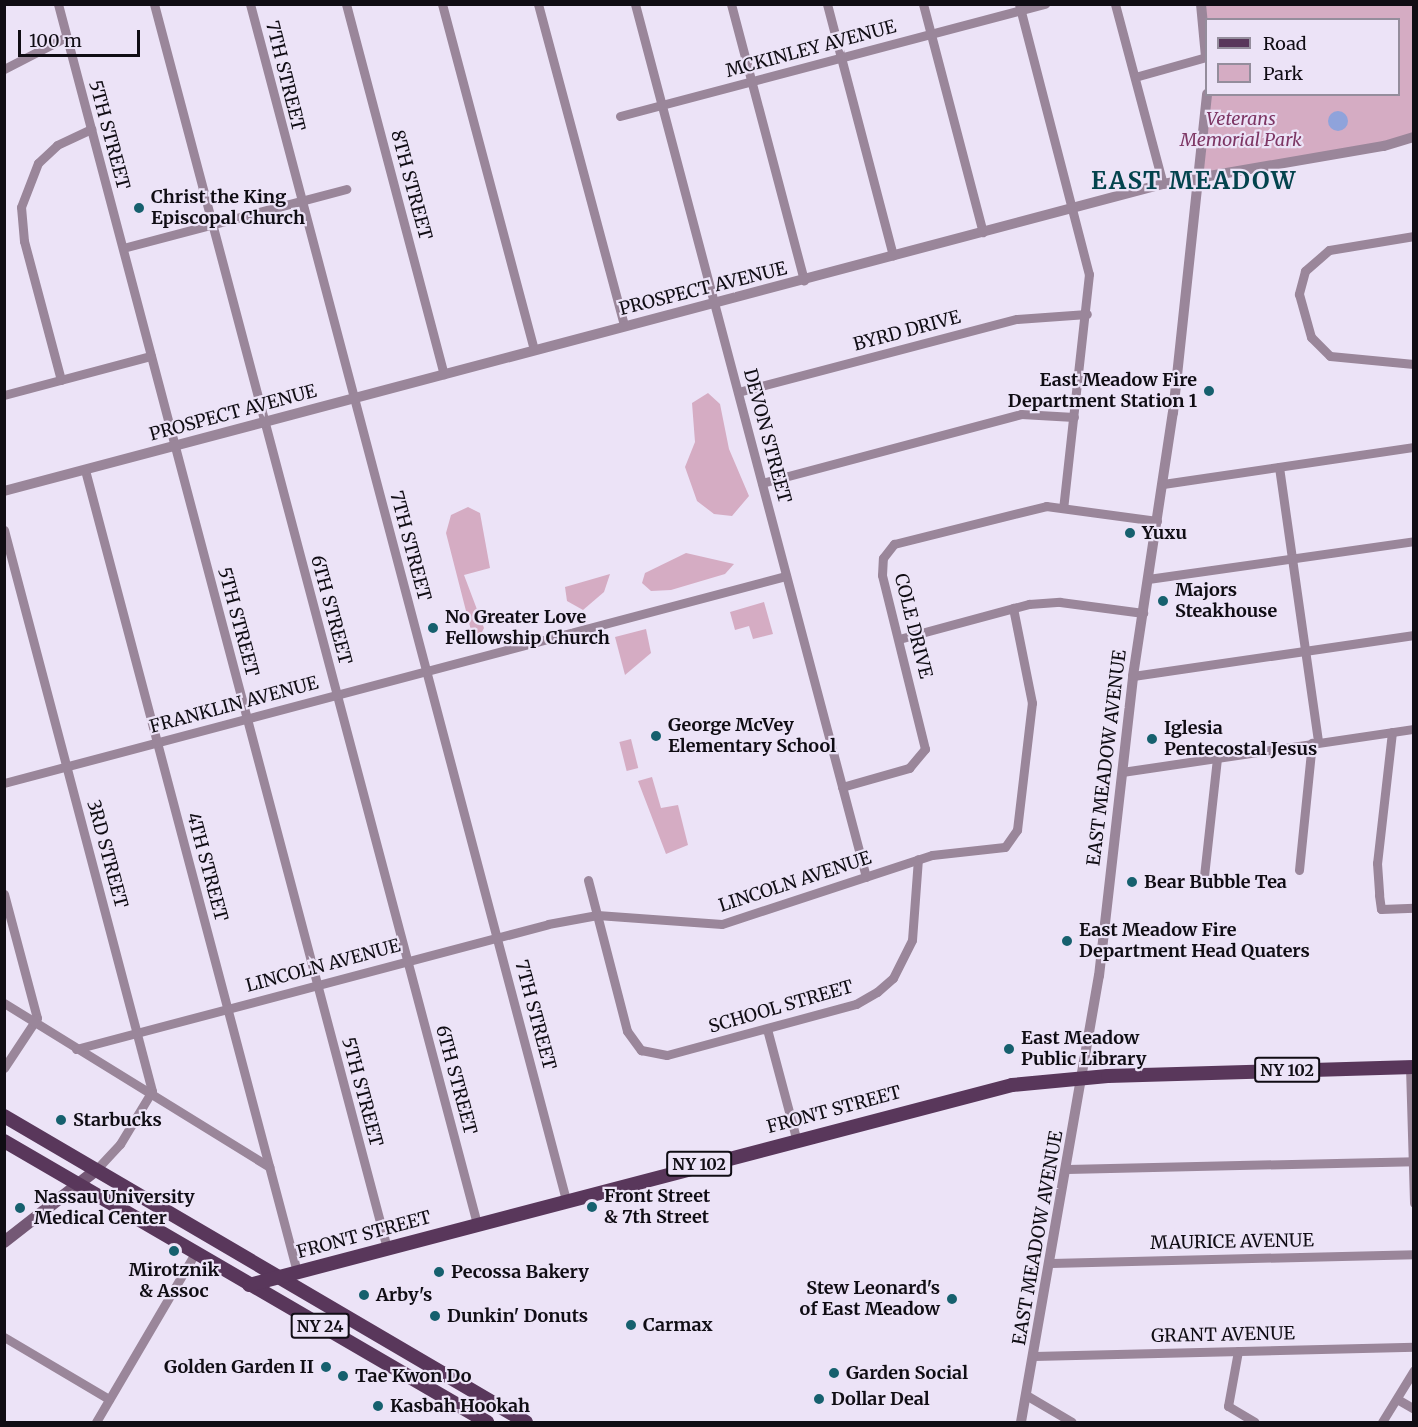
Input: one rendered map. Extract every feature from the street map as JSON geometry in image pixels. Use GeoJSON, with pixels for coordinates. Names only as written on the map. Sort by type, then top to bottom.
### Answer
{"type":"FeatureCollection","features":[{"type":"Feature","properties":{"kind":"main road","name":"FRONT STREET"},"geometry":{"type":"LineString","coordinates":[[249,1285],[959,1095],[1084,1078],[1412,1067]]}},
{"type":"Feature","properties":{"kind":"main road","name":"NY 24"},"geometry":{"type":"LineString","coordinates":[[4,1116],[526,1422]]}},
{"type":"Feature","properties":{"kind":"main road","name":"NY 24"},"geometry":{"type":"LineString","coordinates":[[4,1141],[484,1422]]}},
{"type":"Feature","properties":{"kind":"main road"},"geometry":{"type":"LineString","coordinates":[[4,1242],[95,1171]]}},
{"type":"Feature","properties":{"kind":"street","name":"5TH STREET"},"geometry":{"type":"LineString","coordinates":[[58,4],[387,1248]]}},
{"type":"Feature","properties":{"kind":"street","name":"6TH STREET"},"geometry":{"type":"LineString","coordinates":[[154,4],[477,1224]]}},
{"type":"Feature","properties":{"kind":"street","name":"7TH STREET"},"geometry":{"type":"LineString","coordinates":[[250,4],[566,1200]]}},
{"type":"Feature","properties":{"kind":"street","name":"8TH STREET"},"geometry":{"type":"LineString","coordinates":[[346,4],[444,374]]}},
{"type":"Feature","properties":{"kind":"street"},"geometry":{"type":"LineString","coordinates":[[442,4],[534,350]]}},
{"type":"Feature","properties":{"kind":"street"},"geometry":{"type":"LineString","coordinates":[[538,4],[624,326]]}},
{"type":"Feature","properties":{"kind":"street","name":"DEVON STREET"},"geometry":{"type":"LineString","coordinates":[[635,4],[866,877]]}},
{"type":"Feature","properties":{"kind":"street"},"geometry":{"type":"LineString","coordinates":[[731,4],[804,280]]}},
{"type":"Feature","properties":{"kind":"street"},"geometry":{"type":"LineString","coordinates":[[827,4],[894,255]]}},
{"type":"Feature","properties":{"kind":"street"},"geometry":{"type":"LineString","coordinates":[[923,4],[983,232]]}},
{"type":"Feature","properties":{"kind":"street","name":"MCKINLEY AVENUE"},"geometry":{"type":"LineString","coordinates":[[620,116],[931,34],[1020,8],[1045,4]]}},
{"type":"Feature","properties":{"kind":"street"},"geometry":{"type":"LineString","coordinates":[[1115,4],[1163,184]]}},
{"type":"Feature","properties":{"kind":"street"},"geometry":{"type":"LineString","coordinates":[[1201,4],[1205,46]]}},
{"type":"Feature","properties":{"kind":"street"},"geometry":{"type":"LineString","coordinates":[[1020,8],[1089,274],[1087,314],[1063,508]]}},
{"type":"Feature","properties":{"kind":"street"},"geometry":{"type":"LineString","coordinates":[[4,69],[66,37]]}},
{"type":"Feature","properties":{"kind":"street"},"geometry":{"type":"LineString","coordinates":[[1135,77],[1205,57]]}},
{"type":"Feature","properties":{"kind":"street","name":"EAST MEADOW AVENUE"},"geometry":{"type":"LineString","coordinates":[[1021,1422],[1084,1078],[1133,676],[1163,483],[1208,96]]}},
{"type":"Feature","properties":{"kind":"street"},"geometry":{"type":"LineString","coordinates":[[61,380],[24,241],[21,207],[38,163],[57,146],[91,129]]}},
{"type":"Feature","properties":{"kind":"street","name":"PROSPECT AVENUE"},"geometry":{"type":"LineString","coordinates":[[4,491],[1163,184],[1200,175],[1384,147],[1413,137]]}},
{"type":"Feature","properties":{"kind":"street"},"geometry":{"type":"LineString","coordinates":[[123,248],[346,189]]}},
{"type":"Feature","properties":{"kind":"street"},"geometry":{"type":"LineString","coordinates":[[1413,236],[1329,250],[1305,271],[1299,294],[1311,337],[1330,356],[1413,364]]}},
{"type":"Feature","properties":{"kind":"street","name":"BYRD DRIVE"},"geometry":{"type":"LineString","coordinates":[[738,392],[1017,319],[1087,314]]}},
{"type":"Feature","properties":{"kind":"street"},"geometry":{"type":"LineString","coordinates":[[4,395],[151,356]]}},
{"type":"Feature","properties":{"kind":"street"},"geometry":{"type":"LineString","coordinates":[[762,483],[1021,414],[1074,417]]}},
{"type":"Feature","properties":{"kind":"street"},"geometry":{"type":"LineString","coordinates":[[1163,483],[1413,447]]}},
{"type":"Feature","properties":{"kind":"street"},"geometry":{"type":"LineString","coordinates":[[1279,467],[1306,651],[1315,743],[1299,870]]}},
{"type":"Feature","properties":{"kind":"street","name":"4TH STREET"},"geometry":{"type":"LineString","coordinates":[[85,470],[297,1272]]}},
{"type":"Feature","properties":{"kind":"street","name":"COLE DRIVE"},"geometry":{"type":"LineString","coordinates":[[842,787],[909,768],[924,753],[924,735],[881,568],[894,544],[1019,511],[1063,508],[1157,521]]}},
{"type":"Feature","properties":{"kind":"street","name":"3RD STREET"},"geometry":{"type":"LineString","coordinates":[[4,530],[137,1033],[150,1096]]}},
{"type":"Feature","properties":{"kind":"street"},"geometry":{"type":"LineString","coordinates":[[1148,579],[1413,541]]}},
{"type":"Feature","properties":{"kind":"street","name":"FRANKLIN AVENUE"},"geometry":{"type":"LineString","coordinates":[[4,783],[786,576]]}},
{"type":"Feature","properties":{"kind":"street"},"geometry":{"type":"LineString","coordinates":[[899,639],[1013,608],[1060,602],[1143,613]]}},
{"type":"Feature","properties":{"kind":"street","name":"LINCOLN AVENUE"},"geometry":{"type":"LineString","coordinates":[[75,1049],[407,961],[597,915],[722,924],[918,859],[954,851],[994,851],[1005,847],[1017,830],[1032,703],[1013,608]]}},
{"type":"Feature","properties":{"kind":"street"},"geometry":{"type":"LineString","coordinates":[[1133,676],[1413,635]]}},
{"type":"Feature","properties":{"kind":"street"},"geometry":{"type":"LineString","coordinates":[[1122,772],[1413,729]]}},
{"type":"Feature","properties":{"kind":"street"},"geometry":{"type":"LineString","coordinates":[[1392,732],[1377,863],[1382,909],[1413,908]]}},
{"type":"Feature","properties":{"kind":"street"},"geometry":{"type":"LineString","coordinates":[[1204,876],[1217,759]]}},
{"type":"Feature","properties":{"kind":"street","name":"SCHOOL STREET"},"geometry":{"type":"LineString","coordinates":[[597,915],[627,1031],[641,1050],[655,1055],[767,1029],[856,1004],[892,978],[912,940],[918,859]]}},
{"type":"Feature","properties":{"kind":"street"},"geometry":{"type":"LineString","coordinates":[[588,880],[597,915]]}},
{"type":"Feature","properties":{"kind":"street"},"geometry":{"type":"LineString","coordinates":[[4,894],[34,1023],[4,1068]]}},
{"type":"Feature","properties":{"kind":"street"},"geometry":{"type":"LineString","coordinates":[[4,1004],[150,1096],[270,1167]]}},
{"type":"Feature","properties":{"kind":"street"},"geometry":{"type":"LineString","coordinates":[[767,1029],[796,1138]]}},
{"type":"Feature","properties":{"kind":"street"},"geometry":{"type":"LineString","coordinates":[[1412,1067],[1413,1203]]}},
{"type":"Feature","properties":{"kind":"street"},"geometry":{"type":"LineString","coordinates":[[95,1171],[120,1144],[150,1096]]}},
{"type":"Feature","properties":{"kind":"street"},"geometry":{"type":"LineString","coordinates":[[1066,1169],[1413,1161]]}},
{"type":"Feature","properties":{"kind":"street"},"geometry":{"type":"LineString","coordinates":[[96,1422],[195,1253]]}},
{"type":"Feature","properties":{"kind":"street","name":"MAURICE AVENUE"},"geometry":{"type":"LineString","coordinates":[[1051,1263],[1413,1254]]}},
{"type":"Feature","properties":{"kind":"street"},"geometry":{"type":"LineString","coordinates":[[4,1337],[110,1399]]}},
{"type":"Feature","properties":{"kind":"street","name":"GRANT AVENUE"},"geometry":{"type":"LineString","coordinates":[[1034,1356],[1413,1347]]}},
{"type":"Feature","properties":{"kind":"street"},"geometry":{"type":"LineString","coordinates":[[1238,1351],[1228,1406],[1255,1422]]}},
{"type":"Feature","properties":{"kind":"street"},"geometry":{"type":"LineString","coordinates":[[1382,1422],[1413,1370]]}},
{"type":"Feature","properties":{"kind":"street"},"geometry":{"type":"LineString","coordinates":[[1026,1395],[1072,1422]]}},
{"type":"Feature","properties":{"kind":"street"},"geometry":{"type":"LineString","coordinates":[[1397,1399],[1413,1409]]}},
{"type":"Feature","properties":{"kind":"street"},"geometry":{"type":"LineString","coordinates":[[484,1422],[493,1403]]}},
{"type":"Feature","properties":{"kind":"green space","name":"Veterans Memorial Park"},"geometry":{"type":"Polygon","coordinates":[[[1201,5],[1413,5],[1413,137],[1200,175],[1207,96],[1400,96],[1400,18],[1205,18],[1201,5]]]}},
{"type":"Feature","properties":{"kind":"green space"},"geometry":{"type":"Polygon","coordinates":[[[708,393],[720,404],[729,449],[749,496],[732,516],[714,514],[697,501],[685,467],[695,442],[692,403],[708,393]]]}},
{"type":"Feature","properties":{"kind":"green space"},"geometry":{"type":"Polygon","coordinates":[[[468,507],[480,513],[490,568],[464,575],[484,628],[475,646],[446,533],[451,515],[468,507]]]}},
{"type":"Feature","properties":{"kind":"green space"},"geometry":{"type":"Polygon","coordinates":[[[686,553],[734,564],[725,574],[671,590],[651,591],[642,583],[645,573],[686,553]]]}},
{"type":"Feature","properties":{"kind":"green space"},"geometry":{"type":"Polygon","coordinates":[[[610,574],[604,592],[583,610],[567,601],[565,587],[610,574]]]}},
{"type":"Feature","properties":{"kind":"green space"},"geometry":{"type":"Polygon","coordinates":[[[764,602],[773,634],[753,639],[749,626],[735,630],[730,612],[764,602]]]}},
{"type":"Feature","properties":{"kind":"green space"},"geometry":{"type":"Polygon","coordinates":[[[646,629],[651,653],[625,675],[615,637],[646,629]]]}},
{"type":"Feature","properties":{"kind":"green space"},"geometry":{"type":"Polygon","coordinates":[[[631,739],[638,768],[627,771],[619,742],[631,739]]]}},
{"type":"Feature","properties":{"kind":"green space"},"geometry":{"type":"Polygon","coordinates":[[[652,777],[661,808],[678,805],[688,845],[666,854],[638,781],[652,777]]]}},
{"type":"Feature","properties":{"kind":"water"},"geometry":{"type":"Polygon","coordinates":[[[1338,111],[1345,114],[1348,121],[1345,128],[1338,131],[1331,128],[1328,121],[1331,114],[1338,111]]]}},
{"type":"Feature","properties":{"kind":"place","name":"Christ the King Episcopal Church"},"geometry":{"type":"Point","coordinates":[139,208]}},
{"type":"Feature","properties":{"kind":"place","name":"East Meadow Fire Department Station 1"},"geometry":{"type":"Point","coordinates":[1209,391]}},
{"type":"Feature","properties":{"kind":"place","name":"Yuxu"},"geometry":{"type":"Point","coordinates":[1130,533]}},
{"type":"Feature","properties":{"kind":"place","name":"Majors Steakhouse"},"geometry":{"type":"Point","coordinates":[1163,601]}},
{"type":"Feature","properties":{"kind":"place","name":"No Greater Love Fellowship Church"},"geometry":{"type":"Point","coordinates":[433,628]}},
{"type":"Feature","properties":{"kind":"place","name":"George McVey Elementary School"},"geometry":{"type":"Point","coordinates":[656,736]}},
{"type":"Feature","properties":{"kind":"place","name":"Iglesia Pentecostal Jesus"},"geometry":{"type":"Point","coordinates":[1152,739]}},
{"type":"Feature","properties":{"kind":"place","name":"Bear Bubble Tea"},"geometry":{"type":"Point","coordinates":[1132,882]}},
{"type":"Feature","properties":{"kind":"place","name":"East Meadow Fire Department Head Quaters"},"geometry":{"type":"Point","coordinates":[1067,941]}},
{"type":"Feature","properties":{"kind":"place","name":"East Meadow Public Library"},"geometry":{"type":"Point","coordinates":[1009,1049]}},
{"type":"Feature","properties":{"kind":"place","name":"Starbucks"},"geometry":{"type":"Point","coordinates":[61,1120]}},
{"type":"Feature","properties":{"kind":"place","name":"Front Street & 7th Street"},"geometry":{"type":"Point","coordinates":[592,1207]}},
{"type":"Feature","properties":{"kind":"place","name":"Nassau University Medical Center"},"geometry":{"type":"Point","coordinates":[20,1208]}},
{"type":"Feature","properties":{"kind":"place","name":"Mirotznik & Assoc"},"geometry":{"type":"Point","coordinates":[174,1251]}},
{"type":"Feature","properties":{"kind":"place","name":"Pecossa Bakery"},"geometry":{"type":"Point","coordinates":[439,1272]}},
{"type":"Feature","properties":{"kind":"place","name":"Arby's"},"geometry":{"type":"Point","coordinates":[364,1295]}},
{"type":"Feature","properties":{"kind":"place","name":"Stew Leonard's of East Meadow"},"geometry":{"type":"Point","coordinates":[952,1299]}},
{"type":"Feature","properties":{"kind":"place","name":"Dunkin' Donuts"},"geometry":{"type":"Point","coordinates":[435,1316]}},
{"type":"Feature","properties":{"kind":"place","name":"Carmax"},"geometry":{"type":"Point","coordinates":[631,1325]}},
{"type":"Feature","properties":{"kind":"place","name":"Golden Garden II"},"geometry":{"type":"Point","coordinates":[326,1367]}},
{"type":"Feature","properties":{"kind":"place","name":"Garden Social"},"geometry":{"type":"Point","coordinates":[834,1373]}},
{"type":"Feature","properties":{"kind":"place","name":"Tae Kwon Do"},"geometry":{"type":"Point","coordinates":[343,1376]}},
{"type":"Feature","properties":{"kind":"place","name":"Dollar Deal"},"geometry":{"type":"Point","coordinates":[819,1399]}},
{"type":"Feature","properties":{"kind":"place","name":"Kasbah Hookah"},"geometry":{"type":"Point","coordinates":[378,1406]}},
{"type":"Feature","properties":{"kind":"district","name":"EAST MEADOW"},"geometry":{"type":"Point","coordinates":[1194,181]}}]}
